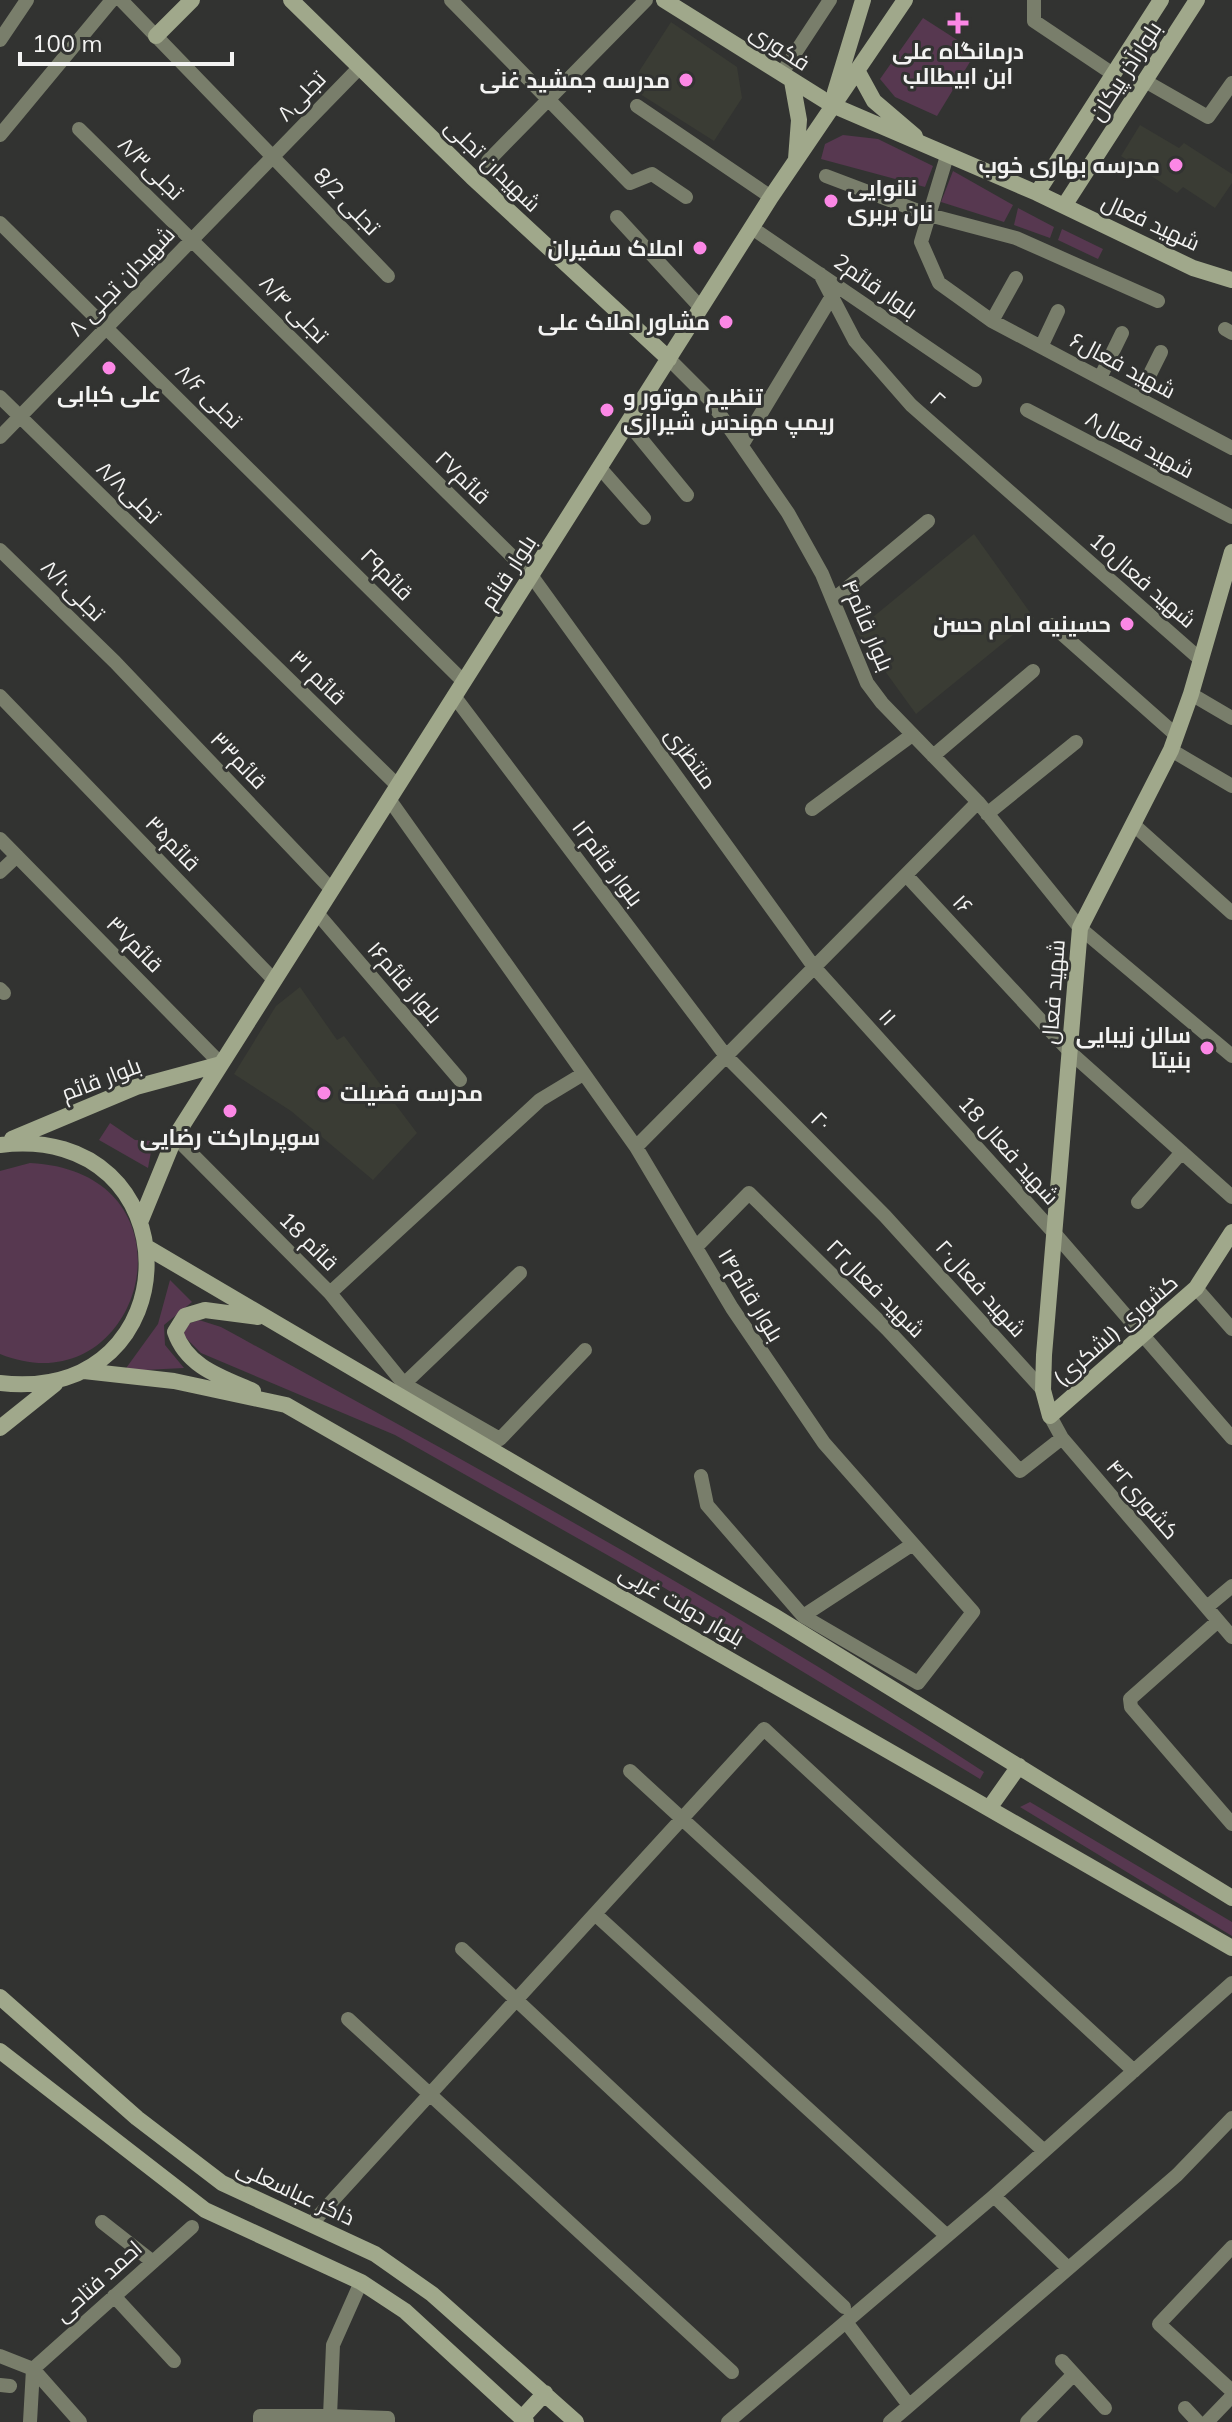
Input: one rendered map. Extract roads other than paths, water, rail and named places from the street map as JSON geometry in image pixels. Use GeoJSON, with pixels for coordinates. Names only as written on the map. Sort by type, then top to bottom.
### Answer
{"type":"FeatureCollection","features":[{"type":"Feature","properties":{"kind":"main road"},"geometry":{"type":"LineString","coordinates":[[156,36],[192,0]]}},
{"type":"Feature","properties":{"kind":"main road","name":"شهیدان تجلی"},"geometry":{"type":"LineString","coordinates":[[291,0],[669,359]]}},
{"type":"Feature","properties":{"kind":"main road","name":"بلوار قائم"},"geometry":{"type":"LineString","coordinates":[[832,105],[863,0]]}},
{"type":"Feature","properties":{"kind":"main road","name":"بلوار قائم"},"geometry":{"type":"LineString","coordinates":[[141,1220],[175,1137],[771,197],[905,0]]}},
{"type":"Feature","properties":{"kind":"main road"},"geometry":{"type":"LineString","coordinates":[[1163,0],[1193,6]]}},
{"type":"Feature","properties":{"kind":"main road","name":"بلوارآذر پیکان"},"geometry":{"type":"LineString","coordinates":[[1037,193],[1163,0]]}},
{"type":"Feature","properties":{"kind":"main road","name":"فکوری"},"geometry":{"type":"LineString","coordinates":[[668,1],[832,105]]}},
{"type":"Feature","properties":{"kind":"main road","name":"بلوارآذر پیکان"},"geometry":{"type":"LineString","coordinates":[[1064,206],[1193,6]]}},
{"type":"Feature","properties":{"kind":"main road"},"geometry":{"type":"LineString","coordinates":[[857,70],[874,101],[928,148]]}},
{"type":"Feature","properties":{"kind":"main road"},"geometry":{"type":"LineString","coordinates":[[787,77],[799,120],[796,161]]}},
{"type":"Feature","properties":{"kind":"main road","name":"شهید فعال"},"geometry":{"type":"LineString","coordinates":[[832,105],[1037,193],[1193,268],[1227,279]]}},
{"type":"Feature","properties":{"kind":"main road"},"geometry":{"type":"LineString","coordinates":[[1087,114],[1114,128]]}},
{"type":"Feature","properties":{"kind":"main road"},"geometry":{"type":"LineString","coordinates":[[1227,279],[1232,263]]}},
{"type":"Feature","properties":{"kind":"main road","name":"شهید فعال"},"geometry":{"type":"LineString","coordinates":[[1050,1416],[1043,1390],[1080,928],[1174,743],[1227,587],[1232,552]]}},
{"type":"Feature","properties":{"kind":"main road","name":"بلوار قائم"},"geometry":{"type":"LineString","coordinates":[[0,1145],[136,1087],[221,1064]]}},
{"type":"Feature","properties":{"kind":"main road"},"geometry":{"type":"LineString","coordinates":[[0,1145],[25,1142],[55,1145],[82,1156],[117,1183],[141,1220],[148,1248],[148,1278],[141,1306],[128,1332],[109,1355],[84,1371],[57,1382],[28,1386],[0,1383]]}},
{"type":"Feature","properties":{"kind":"main road","name":"کشوری (لشکری)"},"geometry":{"type":"LineString","coordinates":[[1050,1416],[1196,1288],[1232,1232]]}},
{"type":"Feature","properties":{"kind":"main road","name":"بلوار دولت غربی"},"geometry":{"type":"LineString","coordinates":[[148,1248],[1019,1766],[1232,1898]]}},
{"type":"Feature","properties":{"kind":"main road"},"geometry":{"type":"LineString","coordinates":[[271,1320],[205,1310],[185,1316],[175,1332],[181,1351],[212,1373],[286,1405]]}},
{"type":"Feature","properties":{"kind":"main road","name":"بلوار دولت غربی"},"geometry":{"type":"LineString","coordinates":[[84,1371],[174,1381],[286,1405],[1232,1948]]}},
{"type":"Feature","properties":{"kind":"main road"},"geometry":{"type":"LineString","coordinates":[[0,1428],[57,1382]]}},
{"type":"Feature","properties":{"kind":"main road"},"geometry":{"type":"LineString","coordinates":[[990,1807],[1019,1766]]}},
{"type":"Feature","properties":{"kind":"main road","name":"ذاکر عباسعلی"},"geometry":{"type":"LineString","coordinates":[[0,1997],[137,2118],[222,2183],[375,2254],[432,2294],[576,2422]]}},
{"type":"Feature","properties":{"kind":"main road"},"geometry":{"type":"LineString","coordinates":[[0,2051],[205,2210],[361,2282],[405,2311],[524,2420],[545,2393]]}},
{"type":"Feature","properties":{"kind":"street"},"geometry":{"type":"LineString","coordinates":[[0,40],[27,0]]}},
{"type":"Feature","properties":{"kind":"street"},"geometry":{"type":"LineString","coordinates":[[0,135],[112,0]]}},
{"type":"Feature","properties":{"kind":"street","name":"8/2 تجلی"},"geometry":{"type":"LineString","coordinates":[[121,0],[388,276]]}},
{"type":"Feature","properties":{"kind":"street"},"geometry":{"type":"LineString","coordinates":[[451,0],[630,183],[652,174],[686,197]]}},
{"type":"Feature","properties":{"kind":"street"},"geometry":{"type":"LineString","coordinates":[[488,161],[646,0]]}},
{"type":"Feature","properties":{"kind":"street"},"geometry":{"type":"LineString","coordinates":[[787,77],[830,0]]}},
{"type":"Feature","properties":{"kind":"street"},"geometry":{"type":"LineString","coordinates":[[1034,0],[1034,21],[1113,74]]}},
{"type":"Feature","properties":{"kind":"street","name":"تجلی۸"},"geometry":{"type":"LineString","coordinates":[[273,156],[360,67]]}},
{"type":"Feature","properties":{"kind":"street"},"geometry":{"type":"LineString","coordinates":[[1145,81],[1208,117],[1232,83]]}},
{"type":"Feature","properties":{"kind":"street"},"geometry":{"type":"LineString","coordinates":[[637,106],[771,197]]}},
{"type":"Feature","properties":{"kind":"street","name":"تجلی۸/۳"},"geometry":{"type":"LineString","coordinates":[[79,129],[193,238]]}},
{"type":"Feature","properties":{"kind":"street","name":"شهیدان تجلی ۸"},"geometry":{"type":"LineString","coordinates":[[0,437],[273,156]]}},
{"type":"Feature","properties":{"kind":"street","name":"شهید فعال۶"},"geometry":{"type":"LineString","coordinates":[[947,156],[921,242],[939,283],[992,321],[1232,448]]}},
{"type":"Feature","properties":{"kind":"street"},"geometry":{"type":"LineString","coordinates":[[826,176],[929,215],[1016,238],[1158,301]]}},
{"type":"Feature","properties":{"kind":"street"},"geometry":{"type":"LineString","coordinates":[[617,217],[701,308]]}},
{"type":"Feature","properties":{"kind":"street","name":"تجلی ۸/۶"},"geometry":{"type":"LineString","coordinates":[[0,223],[280,496]]}},
{"type":"Feature","properties":{"kind":"street","name":"2بلوار قائم"},"geometry":{"type":"LineString","coordinates":[[752,228],[975,380]]}},
{"type":"Feature","properties":{"kind":"street","name":"۸/۴ تجلی"},"geometry":{"type":"LineString","coordinates":[[193,238],[364,411]]}},
{"type":"Feature","properties":{"kind":"street","name":"۲"},"geometry":{"type":"LineString","coordinates":[[820,274],[855,341],[911,405],[1056,533]]}},
{"type":"Feature","properties":{"kind":"street"},"geometry":{"type":"LineString","coordinates":[[992,321],[1016,278]]}},
{"type":"Feature","properties":{"kind":"street"},"geometry":{"type":"LineString","coordinates":[[742,445],[832,296]]}},
{"type":"Feature","properties":{"kind":"street"},"geometry":{"type":"LineString","coordinates":[[1041,347],[1058,311]]}},
{"type":"Feature","properties":{"kind":"street"},"geometry":{"type":"LineString","coordinates":[[1100,378],[1122,333]]}},
{"type":"Feature","properties":{"kind":"street"},"geometry":{"type":"LineString","coordinates":[[1138,398],[1161,352]]}},
{"type":"Feature","properties":{"kind":"street","name":"بلوار قائم۴"},"geometry":{"type":"LineString","coordinates":[[669,359],[710,400],[788,513],[833,600],[867,683],[982,808],[1080,928],[1232,1056]]}},
{"type":"Feature","properties":{"kind":"street","name":"تجلی۸/۸"},"geometry":{"type":"LineString","coordinates":[[0,397],[208,600]]}},
{"type":"Feature","properties":{"kind":"street","name":"شهید فعال۸"},"geometry":{"type":"LineString","coordinates":[[1027,410],[1232,517]]}},
{"type":"Feature","properties":{"kind":"street","name":"قائم۲۷"},"geometry":{"type":"LineString","coordinates":[[364,411],[531,575]]}},
{"type":"Feature","properties":{"kind":"street"},"geometry":{"type":"LineString","coordinates":[[628,423],[687,495]]}},
{"type":"Feature","properties":{"kind":"street"},"geometry":{"type":"LineString","coordinates":[[600,468],[644,518]]}},
{"type":"Feature","properties":{"kind":"street","name":"قائم۲۹"},"geometry":{"type":"LineString","coordinates":[[280,496],[459,689]]}},
{"type":"Feature","properties":{"kind":"street"},"geometry":{"type":"LineString","coordinates":[[833,600],[928,521]]}},
{"type":"Feature","properties":{"kind":"street","name":"10شهید فعال"},"geometry":{"type":"LineString","coordinates":[[1056,533],[1201,660]]}},
{"type":"Feature","properties":{"kind":"street","name":"تجلی۸/۱۰"},"geometry":{"type":"LineString","coordinates":[[0,550],[115,662]]}},
{"type":"Feature","properties":{"kind":"street","name":"منتظزی"},"geometry":{"type":"LineString","coordinates":[[531,575],[814,967]]}},
{"type":"Feature","properties":{"kind":"street","name":"قائم ۳۱"},"geometry":{"type":"LineString","coordinates":[[208,600],[394,792]]}},
{"type":"Feature","properties":{"kind":"street"},"geometry":{"type":"LineString","coordinates":[[1052,625],[1174,743],[1232,786]]}},
{"type":"Feature","properties":{"kind":"street","name":"قائم۳۳"},"geometry":{"type":"LineString","coordinates":[[115,662],[332,890]]}},
{"type":"Feature","properties":{"kind":"street"},"geometry":{"type":"LineString","coordinates":[[933,756],[1033,671]]}},
{"type":"Feature","properties":{"kind":"street","name":"بلوار قائم۱۲"},"geometry":{"type":"LineString","coordinates":[[459,689],[726,1056]]}},
{"type":"Feature","properties":{"kind":"street"},"geometry":{"type":"LineString","coordinates":[[1191,694],[1232,718]]}},
{"type":"Feature","properties":{"kind":"street","name":"قائم۳۵"},"geometry":{"type":"LineString","coordinates":[[0,696],[274,980]]}},
{"type":"Feature","properties":{"kind":"street"},"geometry":{"type":"LineString","coordinates":[[812,809],[912,735]]}},
{"type":"Feature","properties":{"kind":"street"},"geometry":{"type":"LineString","coordinates":[[636,1147],[906,875],[982,808],[1076,742]]}},
{"type":"Feature","properties":{"kind":"street","name":"بلوار قائم۱۴"},"geometry":{"type":"LineString","coordinates":[[394,792],[583,1074],[636,1147],[762,1356],[824,1443],[973,1612],[918,1683],[803,1616]]}},
{"type":"Feature","properties":{"kind":"street"},"geometry":{"type":"LineString","coordinates":[[1134,825],[1232,913]]}},
{"type":"Feature","properties":{"kind":"street","name":"قائم۳۷"},"geometry":{"type":"LineString","coordinates":[[0,839],[221,1064]]}},
{"type":"Feature","properties":{"kind":"street"},"geometry":{"type":"LineString","coordinates":[[0,872],[17,856]]}},
{"type":"Feature","properties":{"kind":"street","name":"۱۶"},"geometry":{"type":"LineString","coordinates":[[906,875],[1071,1053],[1232,1197]]}},
{"type":"Feature","properties":{"kind":"street","name":"بلوار قائم۱۶"},"geometry":{"type":"LineString","coordinates":[[317,913],[460,1080]]}},
{"type":"Feature","properties":{"kind":"street","name":"۱۱"},"geometry":{"type":"LineString","coordinates":[[814,967],[930,1095]]}},
{"type":"Feature","properties":{"kind":"street","name":"۲۰"},"geometry":{"type":"LineString","coordinates":[[726,1056],[885,1216]]}},
{"type":"Feature","properties":{"kind":"street"},"geometry":{"type":"LineString","coordinates":[[330,1293],[540,1100],[583,1074]]}},
{"type":"Feature","properties":{"kind":"street","name":"18 شهید فعال"},"geometry":{"type":"LineString","coordinates":[[930,1095],[1232,1438]]}},
{"type":"Feature","properties":{"kind":"street","name":"18 قائم"},"geometry":{"type":"LineString","coordinates":[[175,1137],[330,1293],[404,1384]]}},
{"type":"Feature","properties":{"kind":"street"},"geometry":{"type":"LineString","coordinates":[[1138,1202],[1182,1152]]}},
{"type":"Feature","properties":{"kind":"street","name":"شهید فعال۲۲"},"geometry":{"type":"LineString","coordinates":[[697,1246],[749,1193],[887,1329],[1020,1471],[1062,1438]]}},
{"type":"Feature","properties":{"kind":"street","name":"شهید فعال۲۰"},"geometry":{"type":"LineString","coordinates":[[885,1216],[1043,1390]]}},
{"type":"Feature","properties":{"kind":"street"},"geometry":{"type":"LineString","coordinates":[[520,1273],[404,1384],[500,1439],[585,1350]]}},
{"type":"Feature","properties":{"kind":"street"},"geometry":{"type":"LineString","coordinates":[[1196,1288],[1232,1329]]}},
{"type":"Feature","properties":{"kind":"street","name":"کشوری۴۲"},"geometry":{"type":"LineString","coordinates":[[1050,1416],[1062,1438],[1232,1637]]}},
{"type":"Feature","properties":{"kind":"street"},"geometry":{"type":"LineString","coordinates":[[701,1476],[707,1505],[803,1616],[913,1544]]}},
{"type":"Feature","properties":{"kind":"street"},"geometry":{"type":"LineString","coordinates":[[1207,1607],[1232,1586]]}},
{"type":"Feature","properties":{"kind":"street"},"geometry":{"type":"LineString","coordinates":[[1218,1621],[1130,1699],[1131,1707],[1232,1824]]}},
{"type":"Feature","properties":{"kind":"street"},"geometry":{"type":"LineString","coordinates":[[312,2223],[764,1729],[1134,2071]]}},
{"type":"Feature","properties":{"kind":"street"},"geometry":{"type":"LineString","coordinates":[[630,1771],[1044,2151]]}},
{"type":"Feature","properties":{"kind":"street"},"geometry":{"type":"LineString","coordinates":[[595,1914],[947,2236]]}},
{"type":"Feature","properties":{"kind":"street"},"geometry":{"type":"LineString","coordinates":[[462,1949],[845,2314],[908,2404]]}},
{"type":"Feature","properties":{"kind":"street"},"geometry":{"type":"LineString","coordinates":[[728,2422],[845,2314],[994,2196],[1232,1983]]}},
{"type":"Feature","properties":{"kind":"street"},"geometry":{"type":"LineString","coordinates":[[348,2019],[732,2372]]}},
{"type":"Feature","properties":{"kind":"street"},"geometry":{"type":"LineString","coordinates":[[890,2422],[1177,2175],[1232,2118]]}},
{"type":"Feature","properties":{"kind":"street"},"geometry":{"type":"LineString","coordinates":[[994,2196],[1068,2268]]}},
{"type":"Feature","properties":{"kind":"street"},"geometry":{"type":"LineString","coordinates":[[102,2222],[153,2262]]}},
{"type":"Feature","properties":{"kind":"street","name":"احمد فتاحی"},"geometry":{"type":"LineString","coordinates":[[33,2369],[192,2227]]}},
{"type":"Feature","properties":{"kind":"street"},"geometry":{"type":"LineString","coordinates":[[1207,2422],[1232,2394],[1159,2324],[1232,2247]]}},
{"type":"Feature","properties":{"kind":"street"},"geometry":{"type":"LineString","coordinates":[[330,2416],[333,2345],[361,2282]]}},
{"type":"Feature","properties":{"kind":"street"},"geometry":{"type":"LineString","coordinates":[[114,2296],[174,2361]]}},
{"type":"Feature","properties":{"kind":"street"},"geometry":{"type":"LineString","coordinates":[[0,2356],[33,2369],[80,2422]]}},
{"type":"Feature","properties":{"kind":"street"},"geometry":{"type":"LineString","coordinates":[[1062,2361],[1105,2408]]}},
{"type":"Feature","properties":{"kind":"street"},"geometry":{"type":"LineString","coordinates":[[30,2422],[33,2369]]}},
{"type":"Feature","properties":{"kind":"street"},"geometry":{"type":"LineString","coordinates":[[1027,2422],[1074,2374]]}},
{"type":"Feature","properties":{"kind":"street"},"geometry":{"type":"LineString","coordinates":[[1185,2408],[1198,2422]]}},
{"type":"Feature","properties":{"kind":"street"},"geometry":{"type":"LineString","coordinates":[[260,2422],[260,2416],[388,2418],[388,2422]]}},
{"type":"Feature","properties":{"kind":"place","name":"درمانگاه علی ابن ابیطالب"},"geometry":{"type":"Point","coordinates":[958,23]}},
{"type":"Feature","properties":{"kind":"place","name":"مدرسه جمشید غنی"},"geometry":{"type":"Point","coordinates":[686,80]}},
{"type":"Feature","properties":{"kind":"place","name":"مدرسه بهاری خوب"},"geometry":{"type":"Point","coordinates":[1176,165]}},
{"type":"Feature","properties":{"kind":"place","name":"نانوایی نان بربری"},"geometry":{"type":"Point","coordinates":[831,201]}},
{"type":"Feature","properties":{"kind":"place","name":"املاک سفیران"},"geometry":{"type":"Point","coordinates":[700,248]}},
{"type":"Feature","properties":{"kind":"place","name":"مشاور املاک علی"},"geometry":{"type":"Point","coordinates":[726,322]}},
{"type":"Feature","properties":{"kind":"place","name":"علی کبابی"},"geometry":{"type":"Point","coordinates":[109,368]}},
{"type":"Feature","properties":{"kind":"place","name":"تنظیم موتور و ریمپ مهندس شیرازی"},"geometry":{"type":"Point","coordinates":[607,410]}},
{"type":"Feature","properties":{"kind":"place","name":"حسینیه امام حسن"},"geometry":{"type":"Point","coordinates":[1127,624]}},
{"type":"Feature","properties":{"kind":"place","name":"سالن زیبایی بنیتا"},"geometry":{"type":"Point","coordinates":[1207,1048]}},
{"type":"Feature","properties":{"kind":"place","name":"مدرسه فضیلت"},"geometry":{"type":"Point","coordinates":[324,1093]}},
{"type":"Feature","properties":{"kind":"place","name":"سوپرمارکت رضایی"},"geometry":{"type":"Point","coordinates":[230,1111]}}]}
